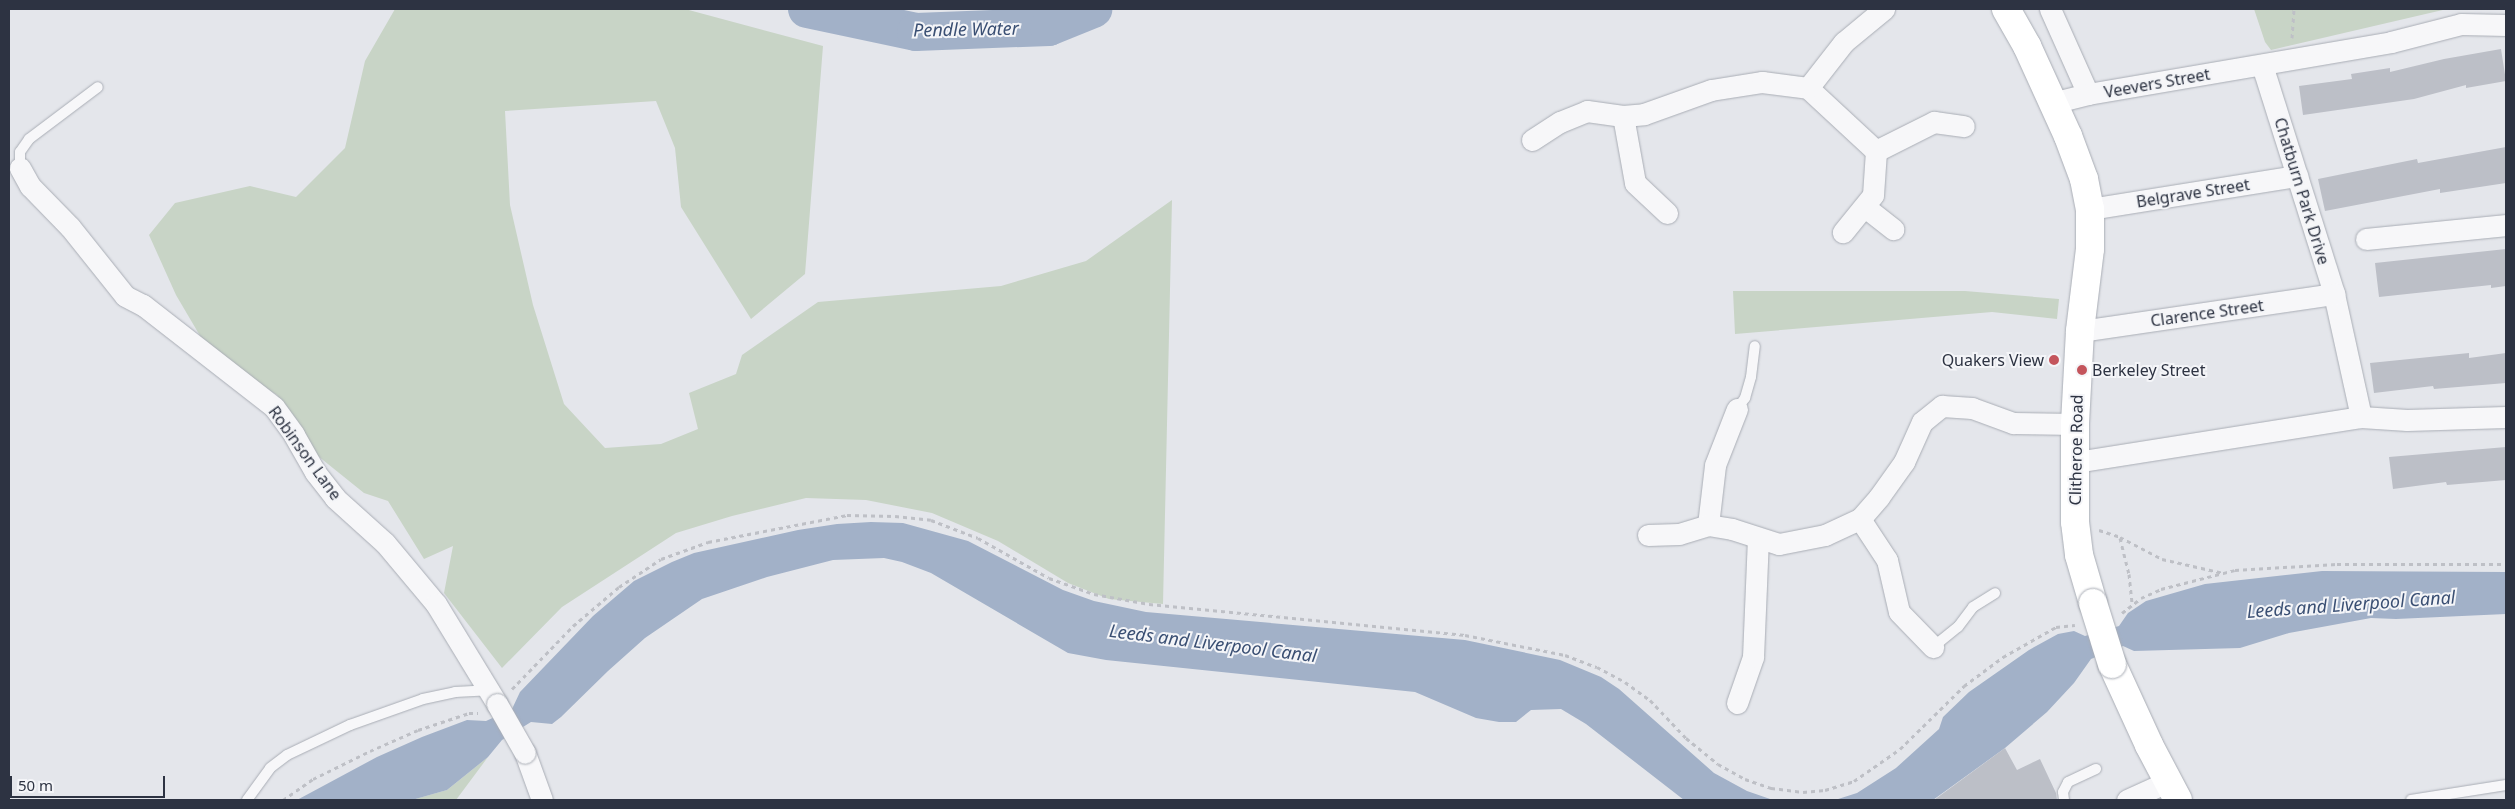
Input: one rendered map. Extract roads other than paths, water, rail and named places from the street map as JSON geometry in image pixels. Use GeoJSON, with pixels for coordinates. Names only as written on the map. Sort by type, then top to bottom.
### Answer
{"type":"FeatureCollection","features":[{"type":"Feature","properties":{"kind":"main road","name":"Clitheroe Road"},"geometry":{"type":"LineString","coordinates":[[2006,9],[2028,46],[2084,179],[2090,209],[2090,249],[2080,331],[2075,424],[2076,522],[2079,555],[2112,664],[2149,745],[2174,791]]}},
{"type":"Feature","properties":{"kind":"street"},"geometry":{"type":"LineString","coordinates":[[2050,9],[2088,94]]}},
{"type":"Feature","properties":{"kind":"street"},"geometry":{"type":"LineString","coordinates":[[1808,88],[1844,42],[1880,10]]}},
{"type":"Feature","properties":{"kind":"street"},"geometry":{"type":"LineString","coordinates":[[2262,65],[2391,42],[2461,24],[2506,25]]}},
{"type":"Feature","properties":{"kind":"street","name":"Veevers Street"},"geometry":{"type":"LineString","coordinates":[[2052,103],[2088,94],[2262,65]]}},
{"type":"Feature","properties":{"kind":"street","name":"Chatburn Park Drive"},"geometry":{"type":"LineString","coordinates":[[2262,65],[2334,294],[2361,417]]}},
{"type":"Feature","properties":{"kind":"street"},"geometry":{"type":"LineString","coordinates":[[1532,140],[1560,122],[1587,111],[1623,116],[1644,114],[1711,90],[1762,82],[1808,88],[1876,151]]}},
{"type":"Feature","properties":{"kind":"street"},"geometry":{"type":"LineString","coordinates":[[1623,116],[1635,183],[1667,213]]}},
{"type":"Feature","properties":{"kind":"street"},"geometry":{"type":"LineString","coordinates":[[1876,151],[1934,122],[1964,126]]}},
{"type":"Feature","properties":{"kind":"street"},"geometry":{"type":"LineString","coordinates":[[1843,232],[1865,207],[1872,195],[1876,151]]}},
{"type":"Feature","properties":{"kind":"street","name":"Robinson Lane"},"geometry":{"type":"LineString","coordinates":[[20,168],[30,186],[70,227],[125,296],[143,305],[274,407],[294,434],[315,472],[335,498],[385,543],[436,604],[473,660],[493,701],[525,753],[542,800]]}},
{"type":"Feature","properties":{"kind":"street","name":"Belgrave Street"},"geometry":{"type":"LineString","coordinates":[[2090,209],[2297,176]]}},
{"type":"Feature","properties":{"kind":"street"},"geometry":{"type":"LineString","coordinates":[[1865,207],[1893,229]]}},
{"type":"Feature","properties":{"kind":"street"},"geometry":{"type":"LineString","coordinates":[[2366,239],[2506,225]]}},
{"type":"Feature","properties":{"kind":"street","name":"Clarence Street"},"geometry":{"type":"LineString","coordinates":[[2080,331],[2334,294]]}},
{"type":"Feature","properties":{"kind":"street"},"geometry":{"type":"LineString","coordinates":[[1648,535],[1679,534],[1708,525],[1732,529],[1779,544],[1825,535],[1860,519],[1904,462],[1922,422],[1942,406],[1972,408],[2013,423],[2075,424]]}},
{"type":"Feature","properties":{"kind":"street"},"geometry":{"type":"LineString","coordinates":[[1708,525],[1715,465],[1737,409]]}},
{"type":"Feature","properties":{"kind":"street"},"geometry":{"type":"LineString","coordinates":[[2076,462],[2361,417],[2407,420],[2506,417]]}},
{"type":"Feature","properties":{"kind":"street"},"geometry":{"type":"LineString","coordinates":[[1860,519],[1886,560],[1899,612],[1933,647]]}},
{"type":"Feature","properties":{"kind":"street"},"geometry":{"type":"LineString","coordinates":[[1737,703],[1753,657],[1758,538]]}},
{"type":"Feature","properties":{"kind":"street"},"geometry":{"type":"LineString","coordinates":[[2127,800],[2174,791]]}},
{"type":"Feature","properties":{"kind":"lane"},"geometry":{"type":"LineString","coordinates":[[20,168],[20,152],[29,139],[98,87]]}},
{"type":"Feature","properties":{"kind":"lane"},"geometry":{"type":"LineString","coordinates":[[1737,409],[1747,391],[1755,346]]}},
{"type":"Feature","properties":{"kind":"lane"},"geometry":{"type":"LineString","coordinates":[[1933,647],[1958,627],[1973,607],[1995,593]]}},
{"type":"Feature","properties":{"kind":"lane"},"geometry":{"type":"LineString","coordinates":[[247,800],[270,768],[287,755],[350,725],[423,699],[455,692],[493,701]]}},
{"type":"Feature","properties":{"kind":"lane"},"geometry":{"type":"LineString","coordinates":[[2064,800],[2063,792],[2068,782],[2096,769]]}},
{"type":"Feature","properties":{"kind":"lane"},"geometry":{"type":"LineString","coordinates":[[2411,800],[2506,785]]}},
{"type":"Feature","properties":{"kind":"water","name":"Leeds and Liverpool Canal"},"geometry":{"type":"Polygon","coordinates":[[[903,523],[968,541],[1063,590],[1094,601],[1146,612],[1465,640],[1560,660],[1601,677],[1619,689],[1714,773],[1747,791],[1773,800],[1684,800],[1586,724],[1561,709],[1531,710],[1516,722],[1499,722],[1476,718],[1415,692],[1106,660],[1068,653],[931,573],[902,562],[884,558],[833,560],[767,577],[702,599],[645,638],[552,724],[531,722],[502,740],[488,757],[447,790],[412,800],[297,800],[377,757],[422,737],[467,720],[486,721],[512,709],[520,692],[593,616],[634,581],[672,562],[694,553],[798,530],[837,524],[903,523]]]}},
{"type":"Feature","properties":{"kind":"water","name":"Leeds and Liverpool Canal"},"geometry":{"type":"Polygon","coordinates":[[[2322,571],[2506,572],[2506,614],[2396,619],[2371,618],[2289,633],[2240,648],[2134,651],[2123,646],[2091,659],[2074,683],[2047,712],[2005,748],[1933,800],[1835,800],[1857,793],[1896,768],[1939,729],[1943,717],[1969,692],[2029,650],[2058,634],[2074,631],[2085,636],[2119,626],[2128,613],[2146,601],[2205,584],[2322,571]]]}},
{"type":"Feature","properties":{"kind":"waterway","name":"Pendle Water"},"geometry":{"type":"LineString","coordinates":[[807,9],[916,32],[1049,27],[1093,9]]}},
{"type":"Feature","properties":{"kind":"place","name":"Quakers View"},"geometry":{"type":"Point","coordinates":[2054,360]}},
{"type":"Feature","properties":{"kind":"place","name":"Berkeley Street"},"geometry":{"type":"Point","coordinates":[2082,370]}}]}
